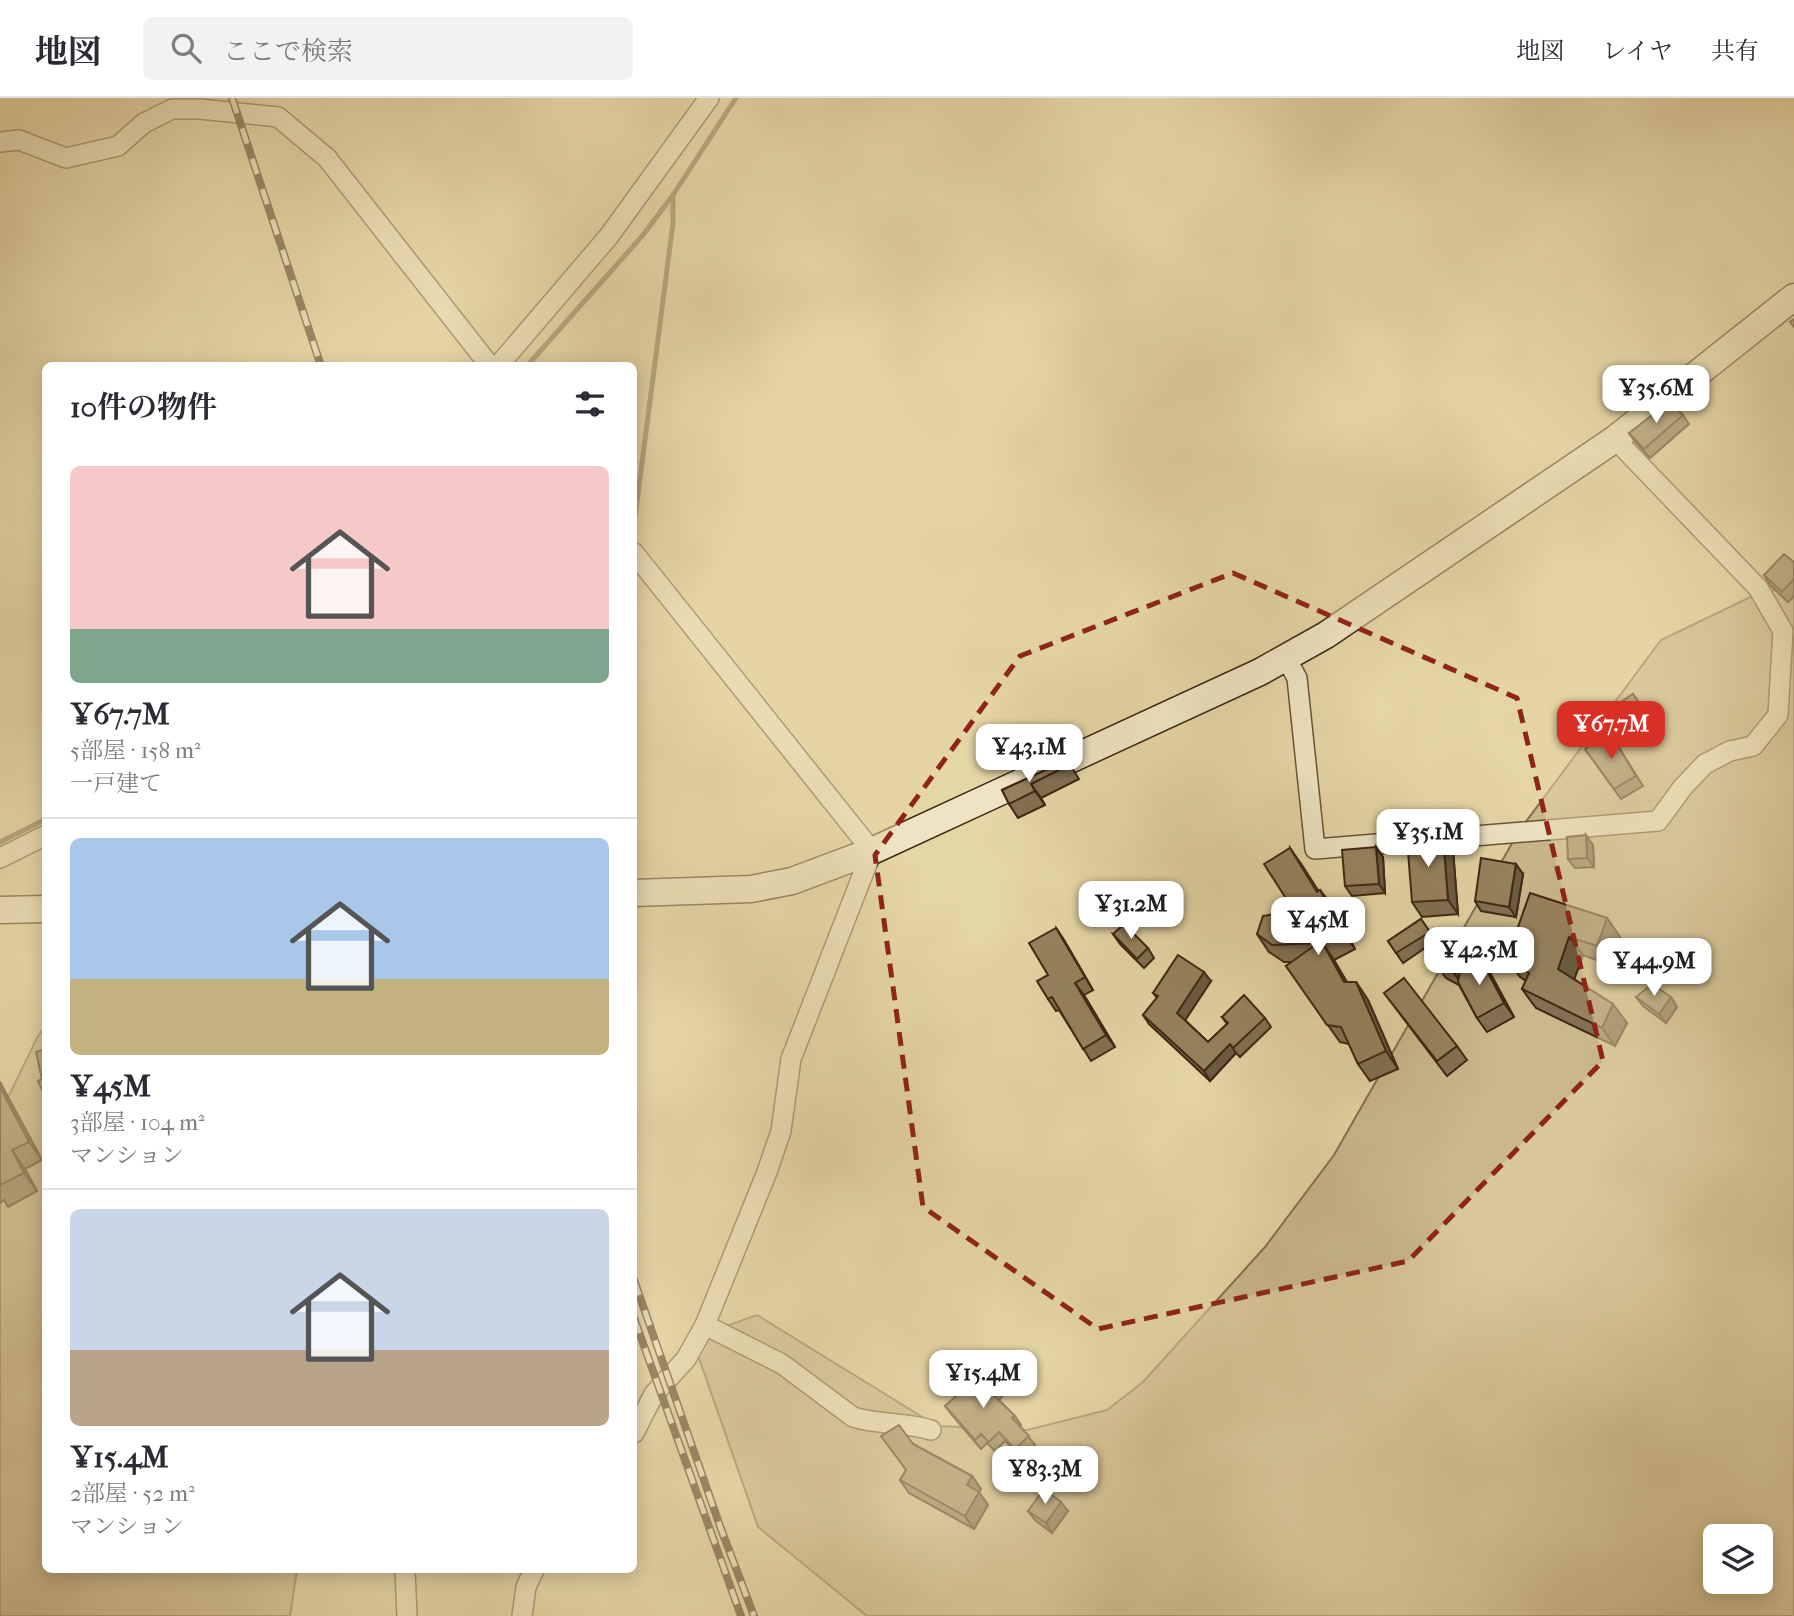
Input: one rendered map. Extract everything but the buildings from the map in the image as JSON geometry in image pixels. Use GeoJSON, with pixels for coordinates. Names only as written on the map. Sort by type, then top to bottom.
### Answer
{"type":"FeatureCollection","features":[{"type":"Feature","properties":{"kind":"street"},"geometry":{"type":"LineString","coordinates":[[501,362],[609,236],[709,98]]}},
{"type":"Feature","properties":{"kind":"street"},"geometry":{"type":"LineString","coordinates":[[0,142],[19,140],[66,158],[118,146],[144,123],[173,109],[278,117],[327,158],[487,362]]}},
{"type":"Feature","properties":{"kind":"street"},"geometry":{"type":"LineString","coordinates":[[637,893],[751,889],[792,881],[872,850],[1260,673],[1326,635],[1615,439],[1794,297]]}},
{"type":"Feature","properties":{"kind":"street"},"geometry":{"type":"LineString","coordinates":[[1286,658],[1297,678],[1315,849],[1658,821],[1683,786],[1705,764],[1730,751],[1753,746],[1778,715],[1783,631],[1758,587],[1615,439]]}},
{"type":"Feature","properties":{"kind":"street"},"geometry":{"type":"LineString","coordinates":[[637,557],[872,850]]}},
{"type":"Feature","properties":{"kind":"street"},"geometry":{"type":"LineString","coordinates":[[0,858],[42,837]]}},
{"type":"Feature","properties":{"kind":"street"},"geometry":{"type":"LineString","coordinates":[[637,1427],[654,1394],[686,1359],[705,1325],[767,1172],[781,1131],[791,1059],[872,850]]}},
{"type":"Feature","properties":{"kind":"street"},"geometry":{"type":"LineString","coordinates":[[0,910],[42,909]]}},
{"type":"Feature","properties":{"kind":"street"},"geometry":{"type":"LineString","coordinates":[[705,1325],[782,1364],[853,1417],[917,1425],[931,1430]]}},
{"type":"Feature","properties":{"kind":"street"},"geometry":{"type":"LineString","coordinates":[[405,1573],[407,1616]]}},
{"type":"Feature","properties":{"kind":"street"},"geometry":{"type":"LineString","coordinates":[[522,1616],[527,1587],[533,1573]]}},
{"type":"Feature","properties":{"kind":"highlighted area"},"geometry":{"type":"Polygon","coordinates":[[[1233,573],[1517,698],[1603,1061],[1408,1261],[1098,1329],[923,1207],[875,855],[1020,656],[1233,573]]]}},
{"type":"Feature","properties":{"kind":"shaded area"},"geometry":{"type":"Polygon","coordinates":[[[1794,589],[1794,1616],[867,1616],[758,1527],[692,1338],[757,1315],[937,1426],[1027,1430],[1107,1410],[1143,1382],[1265,1247],[1334,1155],[1519,831],[1661,640],[1763,591],[1794,589]]]}},
{"type":"Feature","properties":{"kind":"shaded area"},"geometry":{"type":"Polygon","coordinates":[[[42,1030],[42,1573],[297,1573],[290,1616],[0,1616],[0,1114],[42,1030]]]}},
{"type":"Feature","properties":{"kind":"waterway"},"geometry":{"type":"LineString","coordinates":[[531,362],[643,235],[673,195],[736,98]]}},
{"type":"Feature","properties":{"kind":"waterway"},"geometry":{"type":"LineString","coordinates":[[637,502],[673,223],[673,195]]}},
{"type":"Feature","properties":{"kind":"waterway"},"geometry":{"type":"LineString","coordinates":[[0,842],[42,821]]}},
{"type":"Feature","properties":{"kind":"railway"},"geometry":{"type":"LineString","coordinates":[[232,98],[320,362]]}},
{"type":"Feature","properties":{"kind":"railway"},"geometry":{"type":"LineString","coordinates":[[637,1289],[754,1616]]}},
{"type":"Feature","properties":{"kind":"railway"},"geometry":{"type":"LineString","coordinates":[[637,1326],[741,1616]]}}]}
